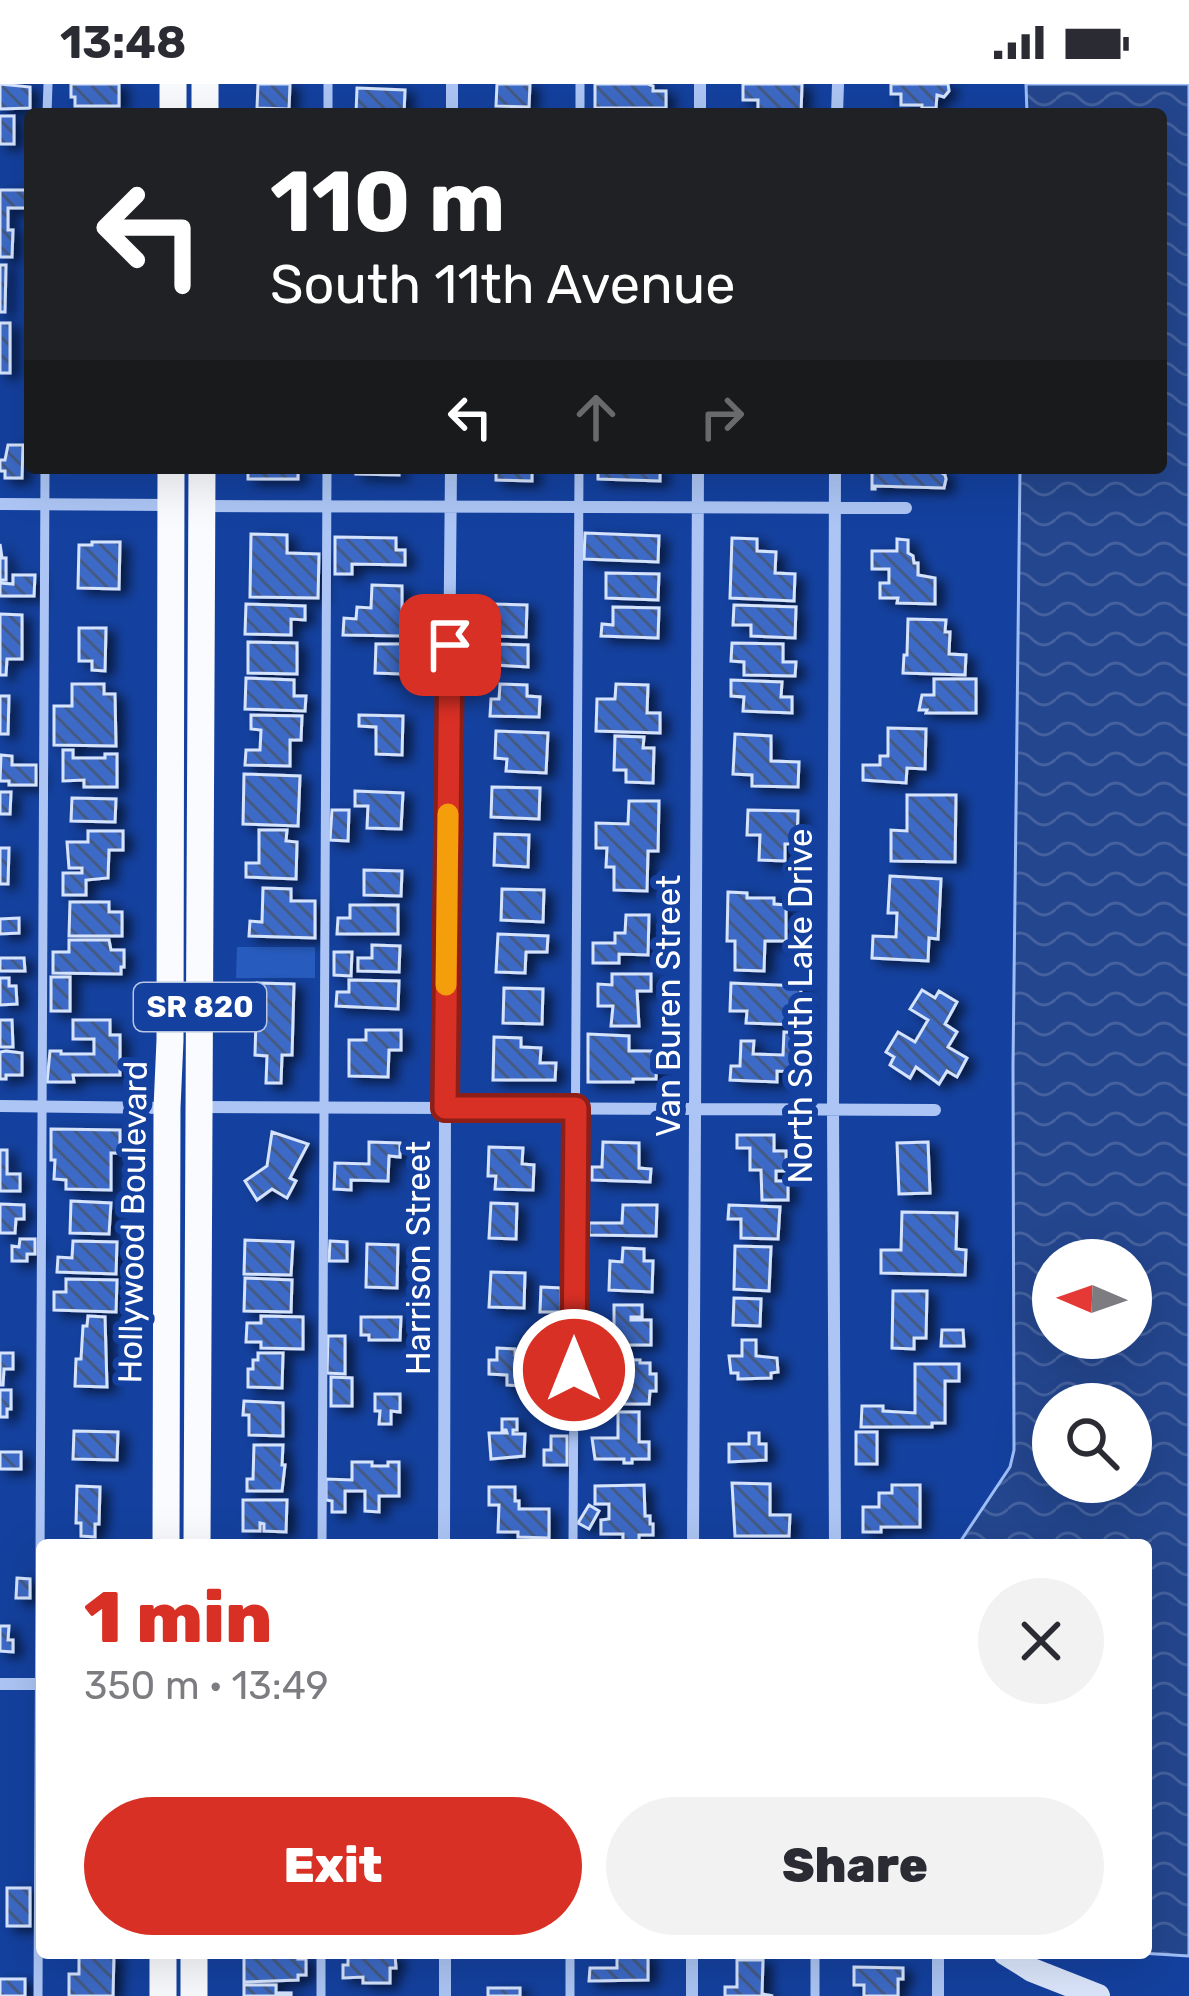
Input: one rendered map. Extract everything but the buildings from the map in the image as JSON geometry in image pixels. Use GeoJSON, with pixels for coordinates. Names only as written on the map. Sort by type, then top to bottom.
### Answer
{"type":"FeatureCollection","features":[{"type":"Feature","properties":{"kind":"main road","name":"Hollywood Boulevard"},"geometry":{"type":"LineString","coordinates":[[166,1539],[171,474]]}},
{"type":"Feature","properties":{"kind":"main road","name":"Hollywood Boulevard"},"geometry":{"type":"LineString","coordinates":[[197,1539],[202,474]]}},
{"type":"Feature","properties":{"kind":"main road"},"geometry":{"type":"LineString","coordinates":[[170,1040],[200,1107]]}},
{"type":"Feature","properties":{"kind":"main road"},"geometry":{"type":"LineString","coordinates":[[167,1108],[183,1143],[199,1206]]}},
{"type":"Feature","properties":{"kind":"main road"},"geometry":{"type":"LineString","coordinates":[[163,1959],[163,1996]]}},
{"type":"Feature","properties":{"kind":"main road"},"geometry":{"type":"LineString","coordinates":[[194,1959],[194,1996]]}},
{"type":"Feature","properties":{"kind":"street","name":"Harrison Street"},"geometry":{"type":"LineString","coordinates":[[444,1539],[451,474]]}},
{"type":"Feature","properties":{"kind":"street","name":"Van Buren Street"},"geometry":{"type":"LineString","coordinates":[[693,1539],[698,474]]}},
{"type":"Feature","properties":{"kind":"street","name":"North South Lake Drive"},"geometry":{"type":"LineString","coordinates":[[835,474],[835,1539]]}},
{"type":"Feature","properties":{"kind":"street"},"geometry":{"type":"LineString","coordinates":[[0,505],[171,506]]}},
{"type":"Feature","properties":{"kind":"street"},"geometry":{"type":"LineString","coordinates":[[202,506],[906,508]]}},
{"type":"Feature","properties":{"kind":"street"},"geometry":{"type":"LineString","coordinates":[[0,1106],[167,1108]]}},
{"type":"Feature","properties":{"kind":"street"},"geometry":{"type":"LineString","coordinates":[[200,1107],[935,1110]]}},
{"type":"Feature","properties":{"kind":"street"},"geometry":{"type":"LineString","coordinates":[[0,1684],[36,1684]]}},
{"type":"Feature","properties":{"kind":"street"},"geometry":{"type":"LineString","coordinates":[[445,1959],[445,1996]]}},
{"type":"Feature","properties":{"kind":"street"},"geometry":{"type":"LineString","coordinates":[[692,1959],[692,1996]]}},
{"type":"Feature","properties":{"kind":"street"},"geometry":{"type":"LineString","coordinates":[[938,1959],[938,1996]]}},
{"type":"Feature","properties":{"kind":"street"},"geometry":{"type":"LineString","coordinates":[[1015,1959],[1067,1990],[1098,1996]]}},
{"type":"Feature","properties":{"kind":"lane"},"geometry":{"type":"LineString","coordinates":[[41,1539],[46,474]]}},
{"type":"Feature","properties":{"kind":"lane"},"geometry":{"type":"LineString","coordinates":[[322,1539],[327,474]]}},
{"type":"Feature","properties":{"kind":"lane"},"geometry":{"type":"LineString","coordinates":[[573,1539],[579,474]]}},
{"type":"Feature","properties":{"kind":"lane"},"geometry":{"type":"LineString","coordinates":[[38,1959],[38,1996]]}},
{"type":"Feature","properties":{"kind":"lane"},"geometry":{"type":"LineString","coordinates":[[321,1959],[321,1996]]}},
{"type":"Feature","properties":{"kind":"lane"},"geometry":{"type":"LineString","coordinates":[[570,1959],[570,1996]]}},
{"type":"Feature","properties":{"kind":"lane"},"geometry":{"type":"LineString","coordinates":[[815,1959],[815,1996]]}},
{"type":"Feature","properties":{"kind":"shaded area"},"geometry":{"type":"Polygon","coordinates":[[[237,947],[315,947],[315,978],[236,978],[237,947]]]}},
{"type":"Feature","properties":{"kind":"water"},"geometry":{"type":"Polygon","coordinates":[[[1026,84],[1189,84],[1189,1956],[1152,1954],[1152,1539],[962,1539],[1010,1467],[1014,1450],[1020,474],[1167,474],[1167,108],[1027,108],[1026,84]]]}},
{"type":"Feature","properties":{"kind":"slow traffic"},"geometry":{"type":"LineString","coordinates":[[446,985],[448,814]]}},
{"type":"Feature","properties":{"kind":"route"},"geometry":{"type":"LineString","coordinates":[[450,645],[445,1108],[576,1108],[574,1370]]}}]}
